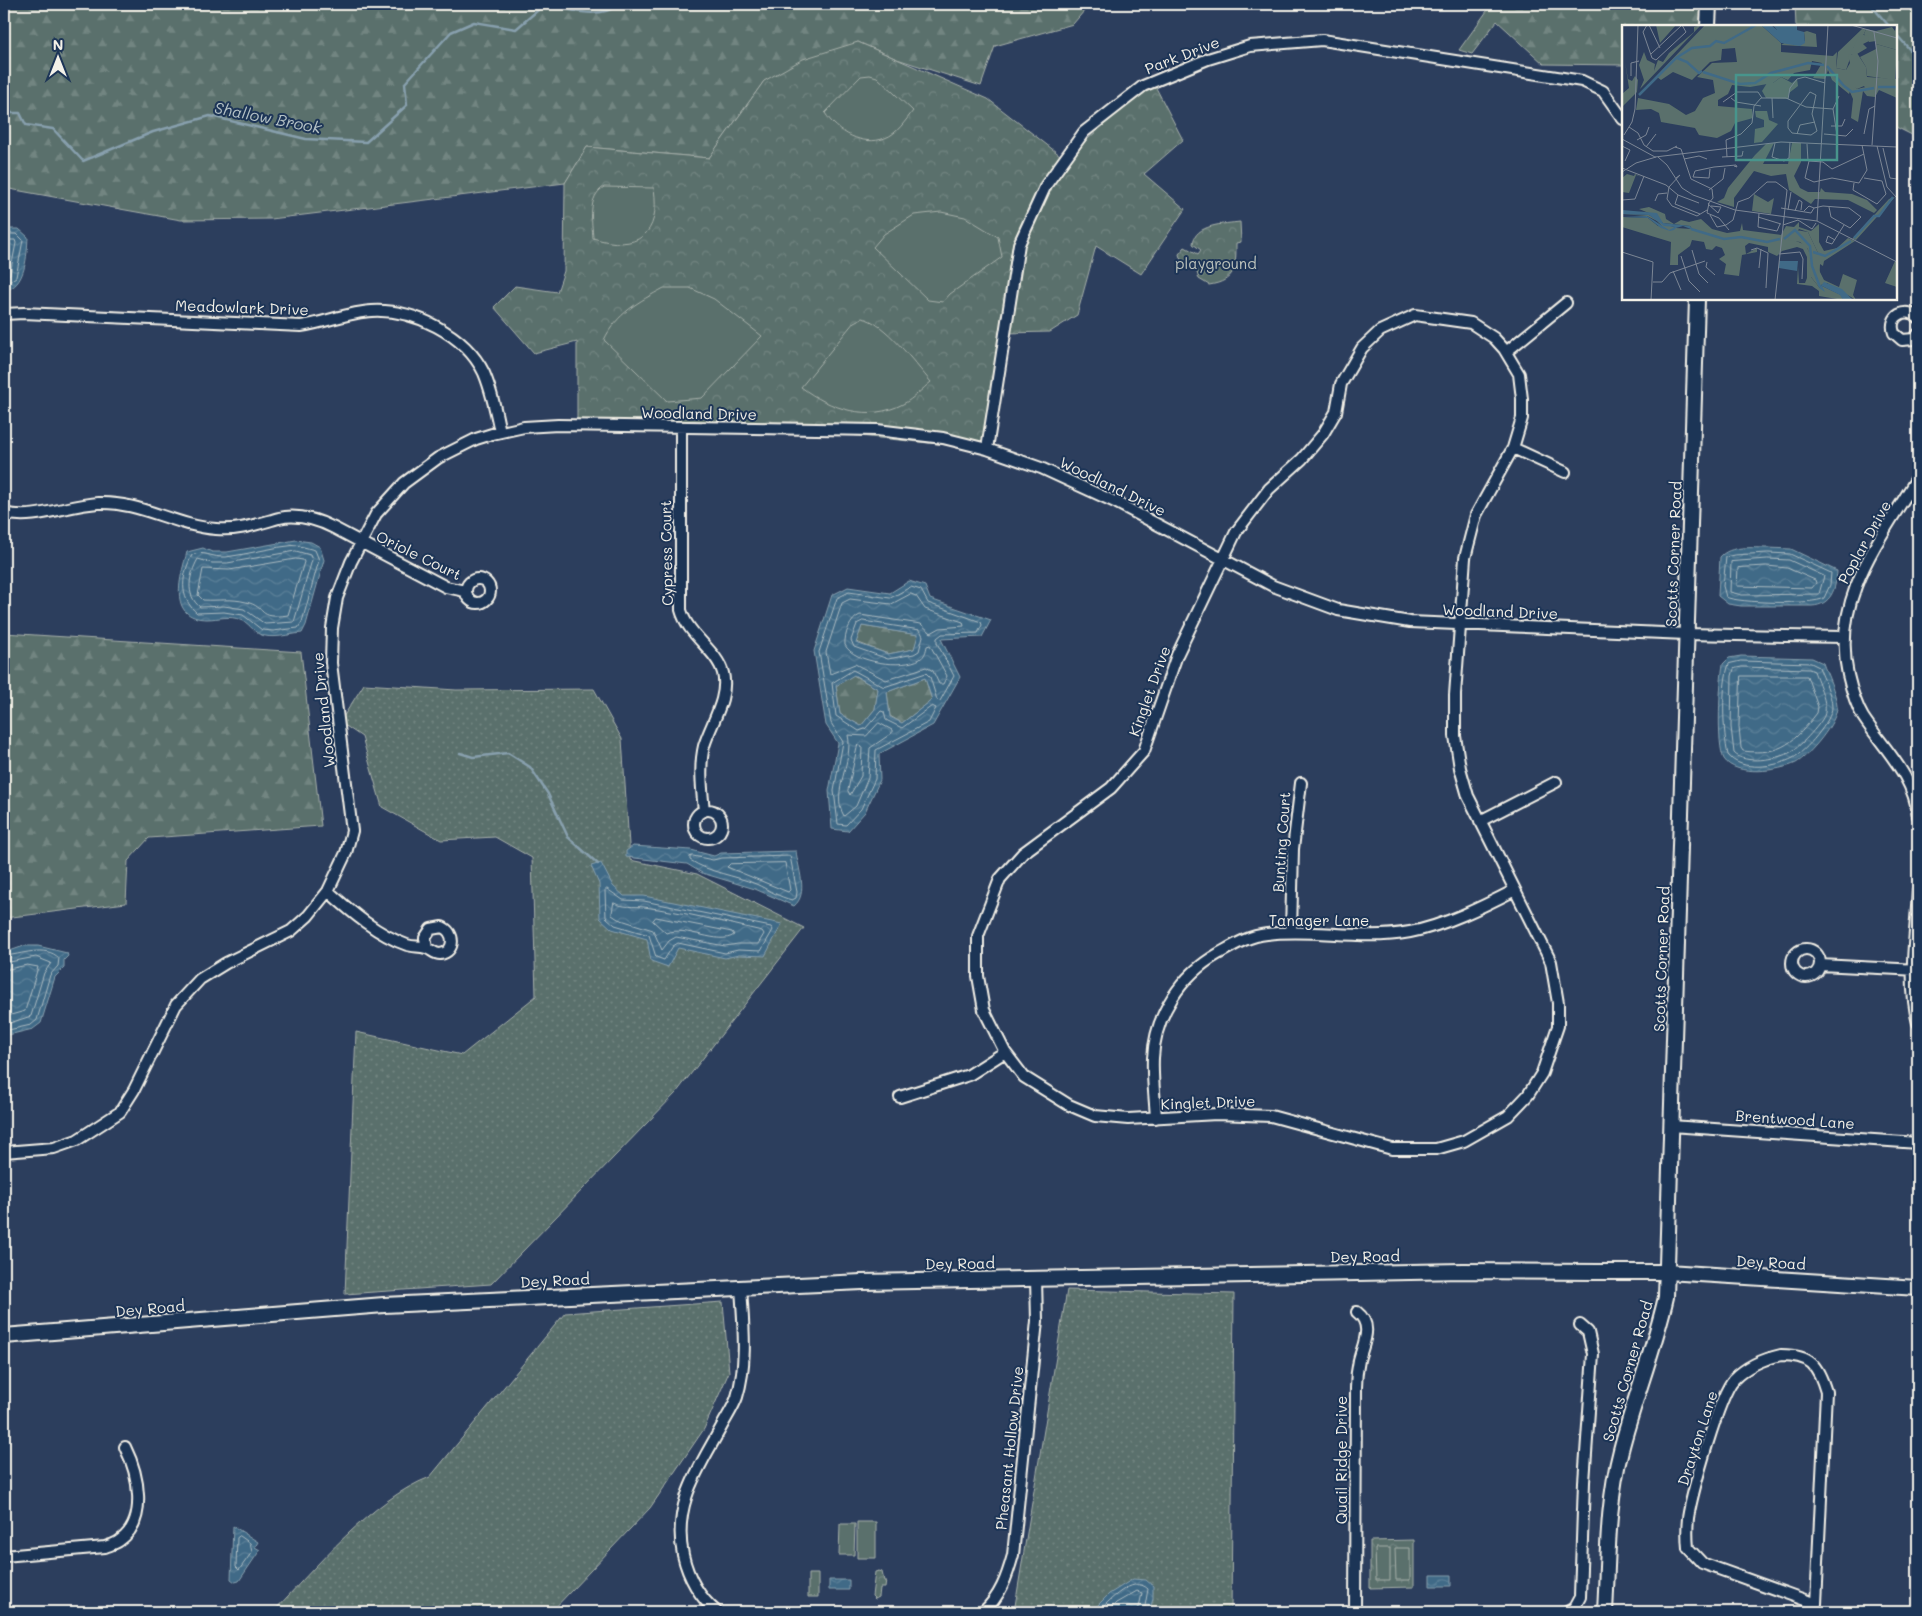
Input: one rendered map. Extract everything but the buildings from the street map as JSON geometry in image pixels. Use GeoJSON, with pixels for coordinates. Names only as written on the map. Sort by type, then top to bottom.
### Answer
{"type":"FeatureCollection","features":[{"type":"Feature","properties":{"kind":"main road"},"geometry":{"type":"LineString","coordinates":[[1708,25],[1709,4]]}},
{"type":"Feature","properties":{"kind":"main road","name":"Scotts Corner Road"},"geometry":{"type":"LineString","coordinates":[[1605,1612],[1610,1511],[1621,1451],[1656,1340],[1666,1297],[1697,300]]}},
{"type":"Feature","properties":{"kind":"main road","name":"Dey Road"},"geometry":{"type":"LineString","coordinates":[[4,1336],[384,1305],[741,1287],[1036,1278],[1463,1271],[1667,1272],[1918,1288]]}},
{"type":"Feature","properties":{"kind":"street","name":"Park Drive"},"geometry":{"type":"LineString","coordinates":[[987,449],[1020,244],[1046,185],[1084,132],[1143,86],[1208,59],[1250,46],[1322,40],[1582,81],[1604,91],[1622,118]]}},
{"type":"Feature","properties":{"kind":"street"},"geometry":{"type":"LineString","coordinates":[[1506,352],[1566,303]]}},
{"type":"Feature","properties":{"kind":"street","name":"Meadowlark Drive"},"geometry":{"type":"LineString","coordinates":[[4,314],[24,313],[301,326],[321,324],[372,311],[418,317],[438,328],[471,354],[483,371],[492,395],[500,432]]}},
{"type":"Feature","properties":{"kind":"street"},"geometry":{"type":"LineString","coordinates":[[1918,318],[1912,313],[1906,312],[1896,317],[1892,324],[1894,333],[1898,338],[1909,340],[1918,336]]}},
{"type":"Feature","properties":{"kind":"street","name":"Kinglet Drive"},"geometry":{"type":"LineString","coordinates":[[1415,315],[1471,323],[1494,338],[1506,352],[1519,374],[1522,418],[1513,448],[1476,515],[1465,558],[1459,624],[1455,736],[1460,768],[1468,796],[1551,962],[1558,1003],[1558,1026],[1542,1073],[1528,1095],[1508,1116],[1464,1141],[1436,1149],[1392,1149],[1271,1116],[1217,1114],[1128,1119],[1095,1116],[1069,1105],[1024,1077],[1005,1052],[984,1010],[978,976],[978,936],[1000,879],[1023,853],[1111,788],[1144,751],[1177,655],[1236,532],[1269,489],[1302,460],[1323,434],[1336,412],[1341,384],[1362,348],[1380,332],[1415,315]]}},
{"type":"Feature","properties":{"kind":"street","name":"Woodland Drive"},"geometry":{"type":"LineString","coordinates":[[4,1152],[54,1148],[77,1140],[120,1112],[134,1090],[176,1005],[200,980],[226,963],[291,931],[308,916],[328,891],[346,853],[352,831],[331,663],[332,628],[337,598],[376,514],[404,483],[438,458],[476,439],[500,432],[524,427],[558,425],[877,430],[943,438],[987,449],[1058,476],[1116,503],[1273,586],[1338,610],[1410,622],[1686,634],[1843,637]]}},
{"type":"Feature","properties":{"kind":"street","name":"Cypress Court"},"geometry":{"type":"LineString","coordinates":[[681,428],[681,610],[689,629],[718,663],[724,680],[720,704],[704,746],[702,758],[704,811]]}},
{"type":"Feature","properties":{"kind":"street"},"geometry":{"type":"LineString","coordinates":[[1513,448],[1565,472]]}},
{"type":"Feature","properties":{"kind":"street","name":"Poplar Drive"},"geometry":{"type":"LineString","coordinates":[[1918,476],[1853,590],[1843,637],[1850,685],[1862,716],[1902,771],[1912,790],[1918,816]]}},
{"type":"Feature","properties":{"kind":"street","name":"Oriole Court"},"geometry":{"type":"LineString","coordinates":[[4,513],[27,516],[78,505],[118,504],[193,527],[236,530],[280,518],[302,518],[320,521],[446,588],[465,591]]}},
{"type":"Feature","properties":{"kind":"street"},"geometry":{"type":"LineString","coordinates":[[1480,821],[1556,782]]}},
{"type":"Feature","properties":{"kind":"street","name":"Bunting Court"},"geometry":{"type":"LineString","coordinates":[[1291,932],[1293,849],[1301,783]]}},
{"type":"Feature","properties":{"kind":"street","name":"Tanager Lane"},"geometry":{"type":"LineString","coordinates":[[1156,1118],[1153,1058],[1157,1030],[1178,987],[1193,971],[1242,940],[1265,934],[1291,932],[1358,937],[1411,932],[1472,912],[1515,890]]}},
{"type":"Feature","properties":{"kind":"street"},"geometry":{"type":"LineString","coordinates":[[328,891],[351,912],[390,938],[408,946],[428,948]]}},
{"type":"Feature","properties":{"kind":"street"},"geometry":{"type":"LineString","coordinates":[[1918,891],[1914,1008],[1918,1023]]}},
{"type":"Feature","properties":{"kind":"street"},"geometry":{"type":"LineString","coordinates":[[1820,965],[1916,970]]}},
{"type":"Feature","properties":{"kind":"street"},"geometry":{"type":"LineString","coordinates":[[900,1097],[969,1075],[1005,1052]]}},
{"type":"Feature","properties":{"kind":"street","name":"Brentwood Lane"},"geometry":{"type":"LineString","coordinates":[[1670,1126],[1918,1143]]}},
{"type":"Feature","properties":{"kind":"street","name":"Pheasant Hollow Drive"},"geometry":{"type":"LineString","coordinates":[[983,1612],[999,1593],[1008,1576],[1012,1555],[1037,1321],[1036,1278]]}},
{"type":"Feature","properties":{"kind":"street"},"geometry":{"type":"LineString","coordinates":[[717,1612],[699,1593],[686,1568],[681,1544],[680,1518],[689,1489],[737,1398],[743,1370],[741,1287]]}},
{"type":"Feature","properties":{"kind":"street","name":"Quail Ridge Drive"},"geometry":{"type":"LineString","coordinates":[[1355,1612],[1356,1388],[1357,1372],[1366,1330],[1366,1323],[1357,1312]]}},
{"type":"Feature","properties":{"kind":"street"},"geometry":{"type":"LineString","coordinates":[[1568,1612],[1574,1608],[1580,1597],[1584,1482],[1593,1354],[1588,1332],[1580,1325]]}},
{"type":"Feature","properties":{"kind":"street","name":"Drayton Lane"},"geometry":{"type":"LineString","coordinates":[[1781,1355],[1798,1355],[1815,1365],[1821,1375],[1826,1392],[1816,1608],[1702,1563],[1688,1548],[1688,1517],[1720,1405],[1733,1380],[1766,1358],[1781,1355]]}},
{"type":"Feature","properties":{"kind":"street"},"geometry":{"type":"LineString","coordinates":[[4,1556],[105,1547],[120,1541],[129,1531],[136,1515],[138,1497],[136,1476],[125,1448]]}},
{"type":"Feature","properties":{"kind":"green space"},"geometry":{"type":"Polygon","coordinates":[[[4,4],[1090,4],[1073,24],[995,46],[981,86],[897,59],[858,42],[764,81],[709,158],[587,147],[565,183],[271,219],[181,220],[4,188],[4,4]]]}},
{"type":"Feature","properties":{"kind":"green space"},"geometry":{"type":"Polygon","coordinates":[[[1492,4],[1709,4],[1708,25],[1622,25],[1622,65],[1544,64],[1497,21],[1472,54],[1459,50],[1492,4]]]}},
{"type":"Feature","properties":{"kind":"green space"},"geometry":{"type":"Polygon","coordinates":[[[1795,4],[1918,4],[1918,138],[1897,128],[1897,25],[1796,25],[1795,4]]]}},
{"type":"Feature","properties":{"kind":"green space"},"geometry":{"type":"Polygon","coordinates":[[[858,42],[988,99],[1065,159],[1153,82],[1183,140],[1144,174],[1185,209],[1141,274],[1096,246],[1077,315],[1050,332],[1006,333],[988,449],[780,428],[577,427],[577,342],[534,353],[494,307],[515,286],[557,292],[564,271],[565,183],[587,147],[709,158],[764,81],[803,59],[858,42]]]}},
{"type":"Feature","properties":{"kind":"green space"},"geometry":{"type":"Polygon","coordinates":[[[870,75],[877,77],[913,111],[893,134],[885,138],[868,141],[843,132],[825,113],[861,76],[870,75]]]}},
{"type":"Feature","properties":{"kind":"green space"},"geometry":{"type":"Polygon","coordinates":[[[604,187],[654,188],[654,218],[643,236],[633,241],[622,243],[593,238],[593,203],[599,191],[604,187]]]}},
{"type":"Feature","properties":{"kind":"green space"},"geometry":{"type":"Polygon","coordinates":[[[941,212],[965,217],[998,237],[1002,257],[950,294],[943,302],[928,300],[873,247],[884,234],[914,215],[941,212]]]}},
{"type":"Feature","properties":{"kind":"green space","name":"playground"},"geometry":{"type":"Polygon","coordinates":[[[1240,222],[1241,242],[1236,243],[1236,259],[1233,272],[1225,280],[1209,285],[1199,279],[1195,266],[1184,263],[1179,254],[1185,247],[1198,254],[1201,250],[1193,244],[1195,237],[1204,229],[1211,226],[1240,222]]]}},
{"type":"Feature","properties":{"kind":"green space"},"geometry":{"type":"Polygon","coordinates":[[[664,288],[690,288],[714,299],[762,336],[702,398],[667,401],[604,340],[615,322],[622,315],[637,303],[664,288]]]}},
{"type":"Feature","properties":{"kind":"green space"},"geometry":{"type":"Polygon","coordinates":[[[862,318],[871,321],[890,335],[931,382],[907,402],[877,412],[863,412],[837,407],[812,395],[801,387],[854,322],[862,318]]]}},
{"type":"Feature","properties":{"kind":"green space"},"geometry":{"type":"Polygon","coordinates":[[[862,626],[919,635],[914,649],[888,654],[856,642],[862,626]]]}},
{"type":"Feature","properties":{"kind":"green space"},"geometry":{"type":"Polygon","coordinates":[[[4,633],[301,652],[321,826],[149,838],[128,861],[126,903],[4,918],[4,633]]]}},
{"type":"Feature","properties":{"kind":"green space"},"geometry":{"type":"Polygon","coordinates":[[[853,675],[878,689],[875,709],[861,726],[840,714],[836,685],[853,675]]]}},
{"type":"Feature","properties":{"kind":"green space"},"geometry":{"type":"Polygon","coordinates":[[[925,678],[932,700],[902,723],[890,716],[887,692],[925,678]]]}},
{"type":"Feature","properties":{"kind":"green space"},"geometry":{"type":"Polygon","coordinates":[[[364,684],[456,690],[594,689],[622,739],[630,860],[697,874],[804,928],[676,1093],[491,1284],[345,1294],[356,1032],[462,1055],[536,996],[532,858],[495,837],[441,840],[382,807],[362,737],[340,722],[364,684]]]}},
{"type":"Feature","properties":{"kind":"green space"},"geometry":{"type":"Polygon","coordinates":[[[1067,1290],[1234,1294],[1231,1612],[1014,1612],[1067,1290]]]}},
{"type":"Feature","properties":{"kind":"green space"},"geometry":{"type":"Polygon","coordinates":[[[723,1302],[729,1372],[704,1429],[650,1508],[551,1612],[273,1612],[326,1556],[366,1518],[387,1501],[430,1477],[565,1313],[723,1302]]]}},
{"type":"Feature","properties":{"kind":"green space"},"geometry":{"type":"Polygon","coordinates":[[[857,1522],[876,1522],[876,1558],[857,1558],[857,1522]]]}},
{"type":"Feature","properties":{"kind":"green space"},"geometry":{"type":"Polygon","coordinates":[[[840,1524],[855,1524],[854,1555],[839,1555],[840,1524]]]}},
{"type":"Feature","properties":{"kind":"green space"},"geometry":{"type":"Polygon","coordinates":[[[1414,1540],[1414,1587],[1370,1588],[1370,1541],[1414,1540]]]}},
{"type":"Feature","properties":{"kind":"green space"},"geometry":{"type":"Polygon","coordinates":[[[1375,1548],[1390,1548],[1390,1580],[1376,1580],[1375,1548]]]}},
{"type":"Feature","properties":{"kind":"green space"},"geometry":{"type":"Polygon","coordinates":[[[1395,1548],[1410,1548],[1410,1580],[1396,1580],[1395,1548]]]}},
{"type":"Feature","properties":{"kind":"green space"},"geometry":{"type":"Polygon","coordinates":[[[875,1572],[882,1572],[884,1581],[886,1581],[885,1588],[880,1588],[879,1597],[875,1599],[872,1596],[875,1572]]]}},
{"type":"Feature","properties":{"kind":"green space"},"geometry":{"type":"Polygon","coordinates":[[[808,1574],[818,1574],[818,1597],[808,1597],[808,1574]]]}},
{"type":"Feature","properties":{"kind":"water"},"geometry":{"type":"Polygon","coordinates":[[[4,229],[19,229],[28,237],[26,261],[21,277],[11,288],[4,290],[4,229]]]}},
{"type":"Feature","properties":{"kind":"water"},"geometry":{"type":"Polygon","coordinates":[[[296,540],[311,542],[320,547],[324,560],[306,625],[302,633],[275,637],[264,636],[257,633],[244,621],[237,619],[228,617],[207,619],[194,617],[186,612],[181,604],[179,594],[180,583],[187,552],[203,548],[212,552],[227,552],[296,540]]]}},
{"type":"Feature","properties":{"kind":"water"},"geometry":{"type":"Polygon","coordinates":[[[1749,548],[1791,549],[1837,571],[1834,590],[1824,603],[1812,606],[1741,606],[1728,604],[1718,596],[1720,557],[1724,553],[1736,549],[1749,548]]]}},
{"type":"Feature","properties":{"kind":"water"},"geometry":{"type":"Polygon","coordinates":[[[909,581],[925,586],[930,599],[991,620],[982,637],[941,639],[960,677],[933,725],[879,754],[880,780],[865,812],[848,831],[832,829],[829,791],[838,743],[826,725],[814,651],[832,595],[848,587],[890,593],[909,581]],[[862,626],[856,643],[888,654],[914,649],[918,635],[862,626]],[[854,675],[836,686],[840,714],[861,726],[875,709],[878,689],[854,675]],[[925,678],[887,692],[890,717],[902,723],[932,700],[925,678]]]}},
{"type":"Feature","properties":{"kind":"water"},"geometry":{"type":"Polygon","coordinates":[[[1741,656],[1812,658],[1823,663],[1835,695],[1836,713],[1822,738],[1796,763],[1758,771],[1738,768],[1730,765],[1724,759],[1719,727],[1723,664],[1729,658],[1741,656]]]}},
{"type":"Feature","properties":{"kind":"water"},"geometry":{"type":"Polygon","coordinates":[[[633,846],[691,850],[714,856],[721,853],[796,851],[802,888],[801,895],[794,906],[755,889],[702,873],[687,864],[626,857],[626,851],[633,846]]]}},
{"type":"Feature","properties":{"kind":"water"},"geometry":{"type":"Polygon","coordinates":[[[601,863],[613,886],[624,896],[644,896],[782,924],[765,956],[739,955],[725,958],[678,948],[668,967],[651,961],[647,939],[612,929],[600,918],[599,884],[591,866],[601,863]]]}},
{"type":"Feature","properties":{"kind":"water"},"geometry":{"type":"Polygon","coordinates":[[[24,946],[38,946],[67,953],[68,956],[64,960],[64,968],[55,977],[41,1023],[33,1029],[4,1036],[4,953],[24,946]]]}},
{"type":"Feature","properties":{"kind":"water"},"geometry":{"type":"Polygon","coordinates":[[[233,1526],[258,1542],[255,1547],[260,1550],[239,1581],[235,1582],[231,1579],[233,1526]]]}},
{"type":"Feature","properties":{"kind":"water"},"geometry":{"type":"Polygon","coordinates":[[[1430,1575],[1451,1575],[1451,1586],[1430,1586],[1430,1575]]]}},
{"type":"Feature","properties":{"kind":"water"},"geometry":{"type":"Polygon","coordinates":[[[1133,1579],[1146,1580],[1153,1586],[1153,1599],[1149,1612],[1091,1612],[1109,1594],[1133,1579]]]}},
{"type":"Feature","properties":{"kind":"water"},"geometry":{"type":"Polygon","coordinates":[[[829,1580],[849,1580],[849,1590],[829,1590],[829,1580]]]}},
{"type":"Feature","properties":{"kind":"waterway","name":"Shallow Brook"},"geometry":{"type":"LineString","coordinates":[[4,113],[20,113],[26,125],[53,129],[83,161],[153,132],[210,116],[306,139],[366,142],[407,105],[405,83],[451,32],[474,22],[516,29],[545,4]]}},
{"type":"Feature","properties":{"kind":"waterway","name":"Shallow Brook"},"geometry":{"type":"LineString","coordinates":[[554,4],[570,10],[587,13],[605,11],[620,4]]}},
{"type":"Feature","properties":{"kind":"waterway","name":"Shallow Brook"},"geometry":{"type":"LineString","coordinates":[[1870,4],[1888,25]]}},
{"type":"Feature","properties":{"kind":"waterway","name":"Shallow Brook"},"geometry":{"type":"LineString","coordinates":[[1897,35],[1918,59]]}},
{"type":"Feature","properties":{"kind":"waterway"},"geometry":{"type":"LineString","coordinates":[[460,753],[473,757],[508,753],[530,767],[548,794],[568,837],[598,864]]}}]}
